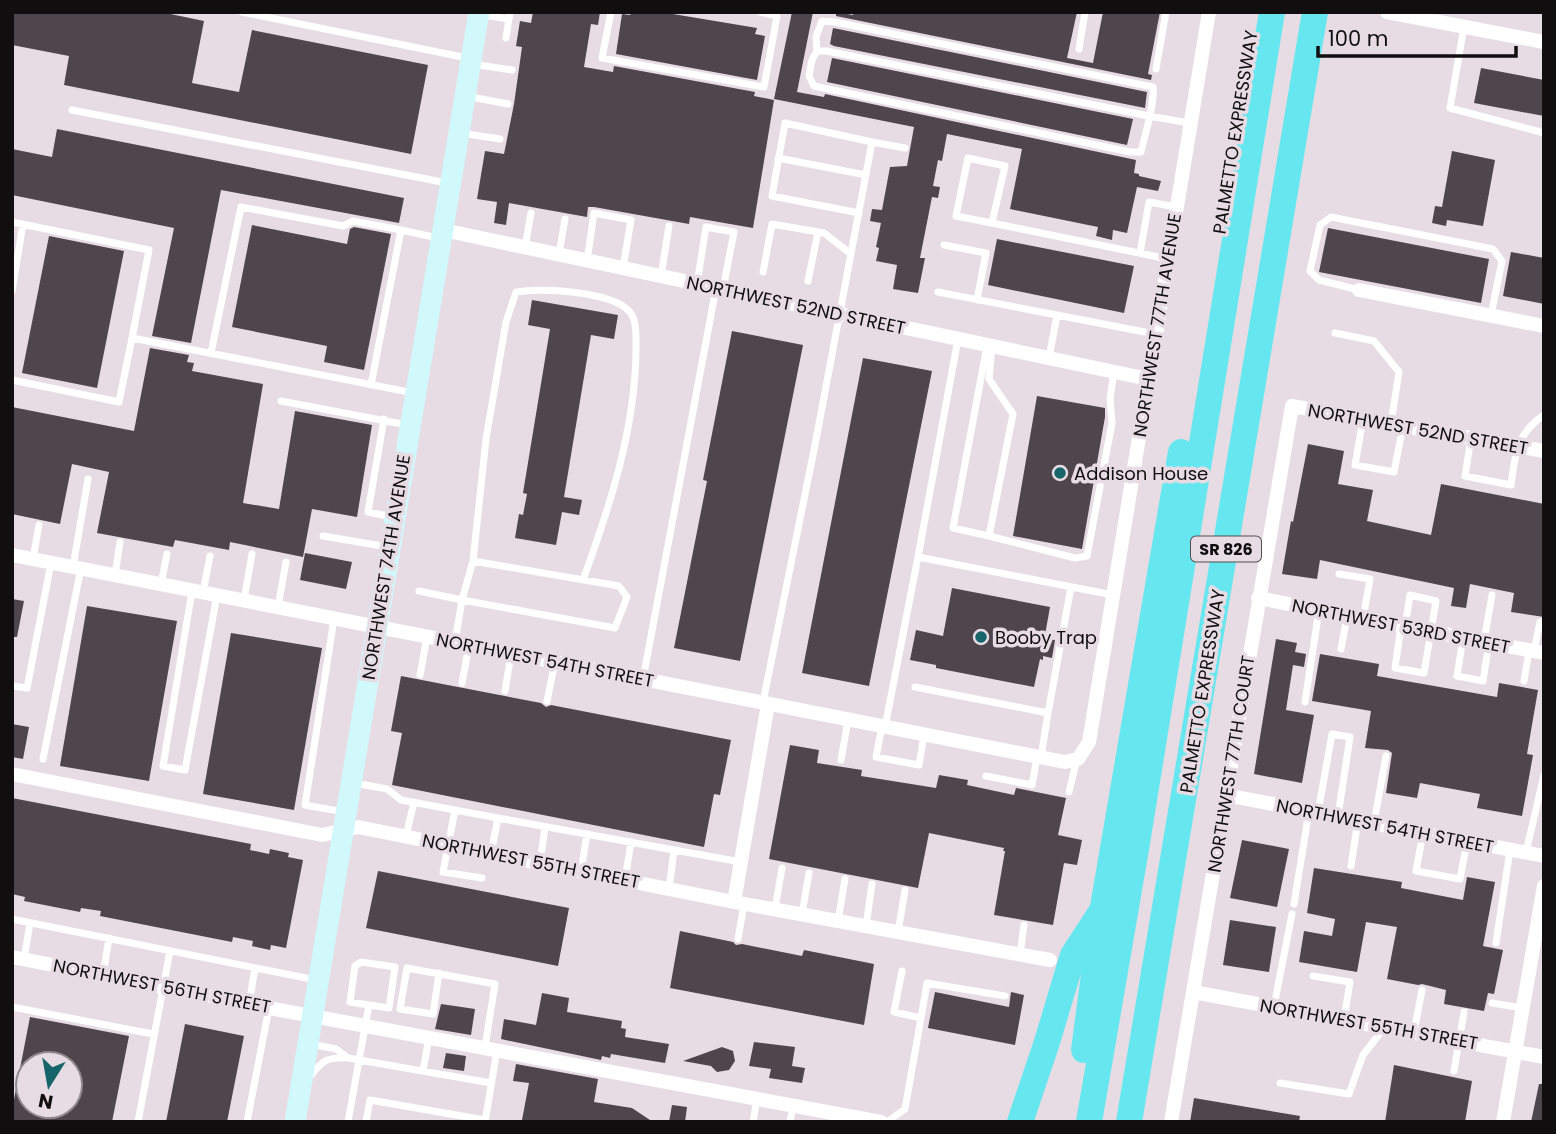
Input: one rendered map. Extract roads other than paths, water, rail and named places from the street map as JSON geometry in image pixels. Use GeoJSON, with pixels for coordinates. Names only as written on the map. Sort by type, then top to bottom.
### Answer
{"type":"FeatureCollection","features":[{"type":"Feature","properties":{"kind":"highway","name":"PALMETTO EXPRESSWAY"},"geometry":{"type":"LineString","coordinates":[[1074,1122],[1103,907],[1255,12]]}},
{"type":"Feature","properties":{"kind":"highway"},"geometry":{"type":"LineString","coordinates":[[1089,1122],[1272,12]]}},
{"type":"Feature","properties":{"kind":"highway"},"geometry":{"type":"LineString","coordinates":[[1112,1122],[1297,12]]}},
{"type":"Feature","properties":{"kind":"highway","name":"PALMETTO EXPRESSWAY"},"geometry":{"type":"LineString","coordinates":[[1129,1122],[1315,12]]}},
{"type":"Feature","properties":{"kind":"highway"},"geometry":{"type":"LineString","coordinates":[[1020,1122],[1073,955],[1103,907]]}},
{"type":"Feature","properties":{"kind":"highway"},"geometry":{"type":"LineString","coordinates":[[1136,1085],[1139,1122]]}},
{"type":"Feature","properties":{"kind":"street","name":"NORTHWEST 77TH AVENUE"},"geometry":{"type":"LineString","coordinates":[[1078,759],[1089,742],[1209,12]]}},
{"type":"Feature","properties":{"kind":"street"},"geometry":{"type":"LineString","coordinates":[[1387,12],[1544,42]]}},
{"type":"Feature","properties":{"kind":"street","name":"NORTHWEST 74TH AVENUE"},"geometry":{"type":"LineString","coordinates":[[295,1122],[479,13]]}},
{"type":"Feature","properties":{"kind":"street","name":"NORTHWEST 52ND STREET"},"geometry":{"type":"LineString","coordinates":[[443,234],[623,268],[1148,379]]}},
{"type":"Feature","properties":{"kind":"street"},"geometry":{"type":"LineString","coordinates":[[1359,290],[1544,326]]}},
{"type":"Feature","properties":{"kind":"street","name":"NORTHWEST 52ND STREET"},"geometry":{"type":"LineString","coordinates":[[1292,406],[1544,452]]}},
{"type":"Feature","properties":{"kind":"street","name":"NORTHWEST 77TH COURT"},"geometry":{"type":"LineString","coordinates":[[1171,1122],[1292,406]]}},
{"type":"Feature","properties":{"kind":"street","name":"NORTHWEST 54TH STREET"},"geometry":{"type":"LineString","coordinates":[[13,557],[51,562],[1065,762],[1078,759]]}},
{"type":"Feature","properties":{"kind":"street","name":"NORTHWEST 53RD STREET"},"geometry":{"type":"LineString","coordinates":[[1258,598],[1536,652]]}},
{"type":"Feature","properties":{"kind":"street"},"geometry":{"type":"LineString","coordinates":[[739,903],[741,862],[766,704]]}},
{"type":"Feature","properties":{"kind":"street","name":"NORTHWEST 55TH STREET"},"geometry":{"type":"LineString","coordinates":[[12,774],[323,835],[343,822],[739,903],[1050,960]]}},
{"type":"Feature","properties":{"kind":"street","name":"NORTHWEST 54TH STREET"},"geometry":{"type":"LineString","coordinates":[[1226,795],[1544,856]]}},
{"type":"Feature","properties":{"kind":"street"},"geometry":{"type":"LineString","coordinates":[[1503,1122],[1543,894]]}},
{"type":"Feature","properties":{"kind":"street","name":"NORTHWEST 56TH STREET"},"geometry":{"type":"LineString","coordinates":[[18,958],[269,1008],[757,1098],[853,1119],[881,1122]]}},
{"type":"Feature","properties":{"kind":"street","name":"NORTHWEST 55TH STREET"},"geometry":{"type":"LineString","coordinates":[[1194,992],[1544,1057]]}},
{"type":"Feature","properties":{"kind":"lane"},"geometry":{"type":"LineString","coordinates":[[242,12],[512,70]]}},
{"type":"Feature","properties":{"kind":"lane"},"geometry":{"type":"LineString","coordinates":[[611,12],[603,58],[764,87],[777,16],[760,12]]}},
{"type":"Feature","properties":{"kind":"lane"},"geometry":{"type":"LineString","coordinates":[[1079,49],[1085,12]]}},
{"type":"Feature","properties":{"kind":"lane"},"geometry":{"type":"LineString","coordinates":[[1156,69],[1166,12]]}},
{"type":"Feature","properties":{"kind":"lane"},"geometry":{"type":"LineString","coordinates":[[479,13],[510,16],[506,38]]}},
{"type":"Feature","properties":{"kind":"lane"},"geometry":{"type":"LineString","coordinates":[[822,21],[835,22],[1153,87],[1154,92],[1141,152],[1130,152],[814,86],[809,76],[817,51],[817,28],[822,21]]}},
{"type":"Feature","properties":{"kind":"lane"},"geometry":{"type":"LineString","coordinates":[[1464,27],[1450,108],[1544,133]]}},
{"type":"Feature","properties":{"kind":"lane"},"geometry":{"type":"LineString","coordinates":[[817,51],[1190,123]]}},
{"type":"Feature","properties":{"kind":"lane"},"geometry":{"type":"LineString","coordinates":[[466,96],[509,104]]}},
{"type":"Feature","properties":{"kind":"lane"},"geometry":{"type":"LineString","coordinates":[[72,110],[451,184]]}},
{"type":"Feature","properties":{"kind":"lane"},"geometry":{"type":"LineString","coordinates":[[859,213],[772,196],[785,123],[905,148]]}},
{"type":"Feature","properties":{"kind":"lane"},"geometry":{"type":"LineString","coordinates":[[459,133],[500,139]]}},
{"type":"Feature","properties":{"kind":"lane"},"geometry":{"type":"LineString","coordinates":[[766,704],[872,142]]}},
{"type":"Feature","properties":{"kind":"lane"},"geometry":{"type":"LineString","coordinates":[[778,158],[866,175]]}},
{"type":"Feature","properties":{"kind":"lane"},"geometry":{"type":"LineString","coordinates":[[992,223],[1005,166],[968,158],[956,216],[1168,259]]}},
{"type":"Feature","properties":{"kind":"lane"},"geometry":{"type":"LineString","coordinates":[[1140,253],[1149,202],[1176,207]]}},
{"type":"Feature","properties":{"kind":"lane"},"geometry":{"type":"LineString","coordinates":[[211,353],[241,206],[343,226],[353,221],[443,234]]}},
{"type":"Feature","properties":{"kind":"lane"},"geometry":{"type":"LineString","coordinates":[[524,248],[531,213]]}},
{"type":"Feature","properties":{"kind":"lane"},"geometry":{"type":"LineString","coordinates":[[587,261],[594,213],[631,220],[623,268]]}},
{"type":"Feature","properties":{"kind":"lane"},"geometry":{"type":"LineString","coordinates":[[1359,290],[1319,281],[1310,271],[1320,225],[1331,217],[1493,249],[1502,261],[1490,316]]}},
{"type":"Feature","properties":{"kind":"lane"},"geometry":{"type":"LineString","coordinates":[[559,255],[565,219]]}},
{"type":"Feature","properties":{"kind":"lane"},"geometry":{"type":"LineString","coordinates":[[12,222],[149,250],[119,402],[12,380]]}},
{"type":"Feature","properties":{"kind":"lane"},"geometry":{"type":"LineString","coordinates":[[12,291],[23,224]]}},
{"type":"Feature","properties":{"kind":"lane"},"geometry":{"type":"LineString","coordinates":[[763,272],[772,224],[824,233],[851,254]]}},
{"type":"Feature","properties":{"kind":"lane"},"geometry":{"type":"LineString","coordinates":[[661,276],[669,226]]}},
{"type":"Feature","properties":{"kind":"lane"},"geometry":{"type":"LineString","coordinates":[[643,680],[720,289],[734,232],[706,227],[697,284]]}},
{"type":"Feature","properties":{"kind":"lane"},"geometry":{"type":"LineString","coordinates":[[371,385],[401,230]]}},
{"type":"Feature","properties":{"kind":"lane"},"geometry":{"type":"LineString","coordinates":[[808,281],[818,232]]}},
{"type":"Feature","properties":{"kind":"lane"},"geometry":{"type":"LineString","coordinates":[[944,245],[986,253],[977,300]]}},
{"type":"Feature","properties":{"kind":"lane"},"geometry":{"type":"LineString","coordinates":[[463,683],[462,600],[473,561],[486,439],[506,322],[516,292],[537,289],[566,290],[619,303],[631,313],[636,331],[636,370],[626,437],[604,523],[583,580]]}},
{"type":"Feature","properties":{"kind":"lane"},"geometry":{"type":"LineString","coordinates":[[938,292],[1155,334]]}},
{"type":"Feature","properties":{"kind":"lane"},"geometry":{"type":"LineString","coordinates":[[1049,358],[1057,315]]}},
{"type":"Feature","properties":{"kind":"lane"},"geometry":{"type":"LineString","coordinates":[[1335,333],[1374,341],[1399,372],[1394,472],[1355,465],[1363,419]]}},
{"type":"Feature","properties":{"kind":"lane"},"geometry":{"type":"LineString","coordinates":[[132,338],[415,393]]}},
{"type":"Feature","properties":{"kind":"lane"},"geometry":{"type":"LineString","coordinates":[[925,735],[919,765],[876,757],[918,557],[958,339]]}},
{"type":"Feature","properties":{"kind":"lane"},"geometry":{"type":"LineString","coordinates":[[989,536],[1013,414],[989,379],[990,346]]}},
{"type":"Feature","properties":{"kind":"lane"},"geometry":{"type":"LineString","coordinates":[[990,346],[953,528],[1075,558],[1087,556],[1112,423],[1110,399],[1114,372]]}},
{"type":"Feature","properties":{"kind":"lane"},"geometry":{"type":"LineString","coordinates":[[281,401],[410,425]]}},
{"type":"Feature","properties":{"kind":"lane"},"geometry":{"type":"LineString","coordinates":[[1471,438],[1465,476],[1511,485],[1516,447],[1534,422],[1544,415]]}},
{"type":"Feature","properties":{"kind":"lane"},"geometry":{"type":"LineString","coordinates":[[384,419],[368,512],[394,517]]}},
{"type":"Feature","properties":{"kind":"lane"},"geometry":{"type":"LineString","coordinates":[[43,759],[77,568],[88,479]]}},
{"type":"Feature","properties":{"kind":"lane"},"geometry":{"type":"LineString","coordinates":[[33,559],[39,525]]}},
{"type":"Feature","properties":{"kind":"lane"},"geometry":{"type":"LineString","coordinates":[[323,536],[389,547]]}},
{"type":"Feature","properties":{"kind":"lane"},"geometry":{"type":"LineString","coordinates":[[116,575],[120,542]]}},
{"type":"Feature","properties":{"kind":"lane"},"geometry":{"type":"LineString","coordinates":[[161,584],[167,554]]}},
{"type":"Feature","properties":{"kind":"lane"},"geometry":{"type":"LineString","coordinates":[[244,601],[252,554]]}},
{"type":"Feature","properties":{"kind":"lane"},"geometry":{"type":"LineString","coordinates":[[204,593],[163,766],[185,770],[209,556]]}},
{"type":"Feature","properties":{"kind":"lane"},"geometry":{"type":"LineString","coordinates":[[918,557],[1113,595]]}},
{"type":"Feature","properties":{"kind":"lane"},"geometry":{"type":"LineString","coordinates":[[419,591],[615,628],[627,597],[618,586],[473,561]]}},
{"type":"Feature","properties":{"kind":"lane"},"geometry":{"type":"LineString","coordinates":[[12,686],[27,688],[51,562]]}},
{"type":"Feature","properties":{"kind":"lane"},"geometry":{"type":"LineString","coordinates":[[278,608],[286,562]]}},
{"type":"Feature","properties":{"kind":"lane"},"geometry":{"type":"LineString","coordinates":[[1339,574],[1370,579],[1363,619]]}},
{"type":"Feature","properties":{"kind":"lane"},"geometry":{"type":"LineString","coordinates":[[986,776],[1032,785],[1071,587]]}},
{"type":"Feature","properties":{"kind":"lane"},"geometry":{"type":"LineString","coordinates":[[1463,638],[1457,676],[1483,681],[1492,594]]}},
{"type":"Feature","properties":{"kind":"lane"},"geometry":{"type":"LineString","coordinates":[[1410,595],[1436,601],[1424,673],[1395,668],[1403,626],[1410,595]]}},
{"type":"Feature","properties":{"kind":"lane"},"geometry":{"type":"LineString","coordinates":[[1305,702],[1319,610]]}},
{"type":"Feature","properties":{"kind":"lane"},"geometry":{"type":"LineString","coordinates":[[1341,649],[1347,615]]}},
{"type":"Feature","properties":{"kind":"lane"},"geometry":{"type":"LineString","coordinates":[[334,619],[305,806],[343,822]]}},
{"type":"Feature","properties":{"kind":"lane"},"geometry":{"type":"LineString","coordinates":[[1524,681],[1536,652],[1539,622]]}},
{"type":"Feature","properties":{"kind":"lane"},"geometry":{"type":"LineString","coordinates":[[420,675],[427,637]]}},
{"type":"Feature","properties":{"kind":"lane"},"geometry":{"type":"LineString","coordinates":[[505,691],[511,654]]}},
{"type":"Feature","properties":{"kind":"lane"},"geometry":{"type":"LineString","coordinates":[[547,701],[555,662]]}},
{"type":"Feature","properties":{"kind":"lane"},"geometry":{"type":"LineString","coordinates":[[915,687],[1048,713]]}},
{"type":"Feature","properties":{"kind":"lane"},"geometry":{"type":"LineString","coordinates":[[841,760],[849,720]]}},
{"type":"Feature","properties":{"kind":"lane"},"geometry":{"type":"LineString","coordinates":[[1294,904],[1332,734],[1350,737],[1338,817]]}},
{"type":"Feature","properties":{"kind":"lane"},"geometry":{"type":"LineString","coordinates":[[1374,823],[1386,756]]}},
{"type":"Feature","properties":{"kind":"lane"},"geometry":{"type":"LineString","coordinates":[[1069,792],[1078,759]]}},
{"type":"Feature","properties":{"kind":"lane"},"geometry":{"type":"LineString","coordinates":[[1527,852],[1544,775]]}},
{"type":"Feature","properties":{"kind":"lane"},"geometry":{"type":"LineString","coordinates":[[350,782],[387,789],[401,800],[741,862]]}},
{"type":"Feature","properties":{"kind":"lane"},"geometry":{"type":"LineString","coordinates":[[406,836],[414,802]]}},
{"type":"Feature","properties":{"kind":"lane"},"geometry":{"type":"LineString","coordinates":[[454,810],[443,872],[482,877]]}},
{"type":"Feature","properties":{"kind":"lane"},"geometry":{"type":"LineString","coordinates":[[491,853],[498,818]]}},
{"type":"Feature","properties":{"kind":"lane"},"geometry":{"type":"LineString","coordinates":[[1351,866],[1358,820]]}},
{"type":"Feature","properties":{"kind":"lane"},"geometry":{"type":"LineString","coordinates":[[540,863],[545,827]]}},
{"type":"Feature","properties":{"kind":"lane"},"geometry":{"type":"LineString","coordinates":[[1423,833],[1416,871],[1460,879],[1468,841]]}},
{"type":"Feature","properties":{"kind":"lane"},"geometry":{"type":"LineString","coordinates":[[581,871],[587,834]]}},
{"type":"Feature","properties":{"kind":"lane"},"geometry":{"type":"LineString","coordinates":[[625,880],[631,842]]}},
{"type":"Feature","properties":{"kind":"lane"},"geometry":{"type":"LineString","coordinates":[[1496,943],[1510,849]]}},
{"type":"Feature","properties":{"kind":"lane"},"geometry":{"type":"LineString","coordinates":[[668,889],[674,850]]}},
{"type":"Feature","properties":{"kind":"lane"},"geometry":{"type":"LineString","coordinates":[[775,909],[782,868]]}},
{"type":"Feature","properties":{"kind":"lane"},"geometry":{"type":"LineString","coordinates":[[802,914],[809,873]]}},
{"type":"Feature","properties":{"kind":"lane"},"geometry":{"type":"LineString","coordinates":[[838,921],[845,879]]}},
{"type":"Feature","properties":{"kind":"lane"},"geometry":{"type":"LineString","coordinates":[[866,926],[872,884]]}},
{"type":"Feature","properties":{"kind":"lane"},"geometry":{"type":"LineString","coordinates":[[898,932],[905,890]]}},
{"type":"Feature","properties":{"kind":"lane"},"geometry":{"type":"LineString","coordinates":[[738,939],[739,903]]}},
{"type":"Feature","properties":{"kind":"lane"},"geometry":{"type":"LineString","coordinates":[[1274,1006],[1292,914]]}},
{"type":"Feature","properties":{"kind":"lane"},"geometry":{"type":"LineString","coordinates":[[12,919],[317,980]]}},
{"type":"Feature","properties":{"kind":"lane"},"geometry":{"type":"LineString","coordinates":[[18,958],[30,923]]}},
{"type":"Feature","properties":{"kind":"lane"},"geometry":{"type":"LineString","coordinates":[[1020,955],[1024,925]]}},
{"type":"Feature","properties":{"kind":"lane"},"geometry":{"type":"LineString","coordinates":[[103,975],[109,938]]}},
{"type":"Feature","properties":{"kind":"lane"},"geometry":{"type":"LineString","coordinates":[[138,1122],[170,951]]}},
{"type":"Feature","properties":{"kind":"lane"},"geometry":{"type":"LineString","coordinates":[[360,962],[395,967],[389,1008],[369,1005],[351,1002],[355,966],[360,962]]}},
{"type":"Feature","properties":{"kind":"lane"},"geometry":{"type":"LineString","coordinates":[[249,1004],[255,968]]}},
{"type":"Feature","properties":{"kind":"lane"},"geometry":{"type":"LineString","coordinates":[[366,1122],[370,1100],[485,1121],[491,1083],[495,984],[407,968],[400,1009],[433,1014],[439,974]]}},
{"type":"Feature","properties":{"kind":"lane"},"geometry":{"type":"LineString","coordinates":[[902,971],[894,1012],[921,1018]]}},
{"type":"Feature","properties":{"kind":"lane"},"geometry":{"type":"LineString","coordinates":[[1313,976],[1350,982],[1344,1019]]}},
{"type":"Feature","properties":{"kind":"lane"},"geometry":{"type":"LineString","coordinates":[[887,1122],[905,1109],[927,983],[1005,996]]}},
{"type":"Feature","properties":{"kind":"lane"},"geometry":{"type":"LineString","coordinates":[[1414,1032],[1422,990]]}},
{"type":"Feature","properties":{"kind":"lane"},"geometry":{"type":"LineString","coordinates":[[1492,1003],[1523,1008]]}},
{"type":"Feature","properties":{"kind":"lane"},"geometry":{"type":"LineString","coordinates":[[348,1122],[369,1005]]}},
{"type":"Feature","properties":{"kind":"lane"},"geometry":{"type":"LineString","coordinates":[[12,1007],[153,1034]]}},
{"type":"Feature","properties":{"kind":"lane"},"geometry":{"type":"LineString","coordinates":[[247,1122],[269,1008]]}},
{"type":"Feature","properties":{"kind":"lane"},"geometry":{"type":"LineString","coordinates":[[1454,1071],[1464,1012]]}},
{"type":"Feature","properties":{"kind":"lane"},"geometry":{"type":"LineString","coordinates":[[1280,1083],[1349,1094],[1363,1055],[1385,1027]]}},
{"type":"Feature","properties":{"kind":"lane"},"geometry":{"type":"LineString","coordinates":[[423,1071],[429,1037]]}},
{"type":"Feature","properties":{"kind":"lane"},"geometry":{"type":"LineString","coordinates":[[307,1043],[336,1049],[348,1058]]}},
{"type":"Feature","properties":{"kind":"lane"},"geometry":{"type":"LineString","coordinates":[[300,1089],[317,1066],[330,1058],[359,1059],[491,1083]]}},
{"type":"Feature","properties":{"kind":"lane"},"geometry":{"type":"LineString","coordinates":[[753,1122],[757,1098]]}},
{"type":"Feature","properties":{"kind":"lane"},"geometry":{"type":"LineString","coordinates":[[790,1122],[793,1105]]}},
{"type":"Feature","properties":{"kind":"place","name":"Addison House"},"geometry":{"type":"Point","coordinates":[1060,473]}},
{"type":"Feature","properties":{"kind":"place","name":"Booby Trap"},"geometry":{"type":"Point","coordinates":[981,637]}}]}
